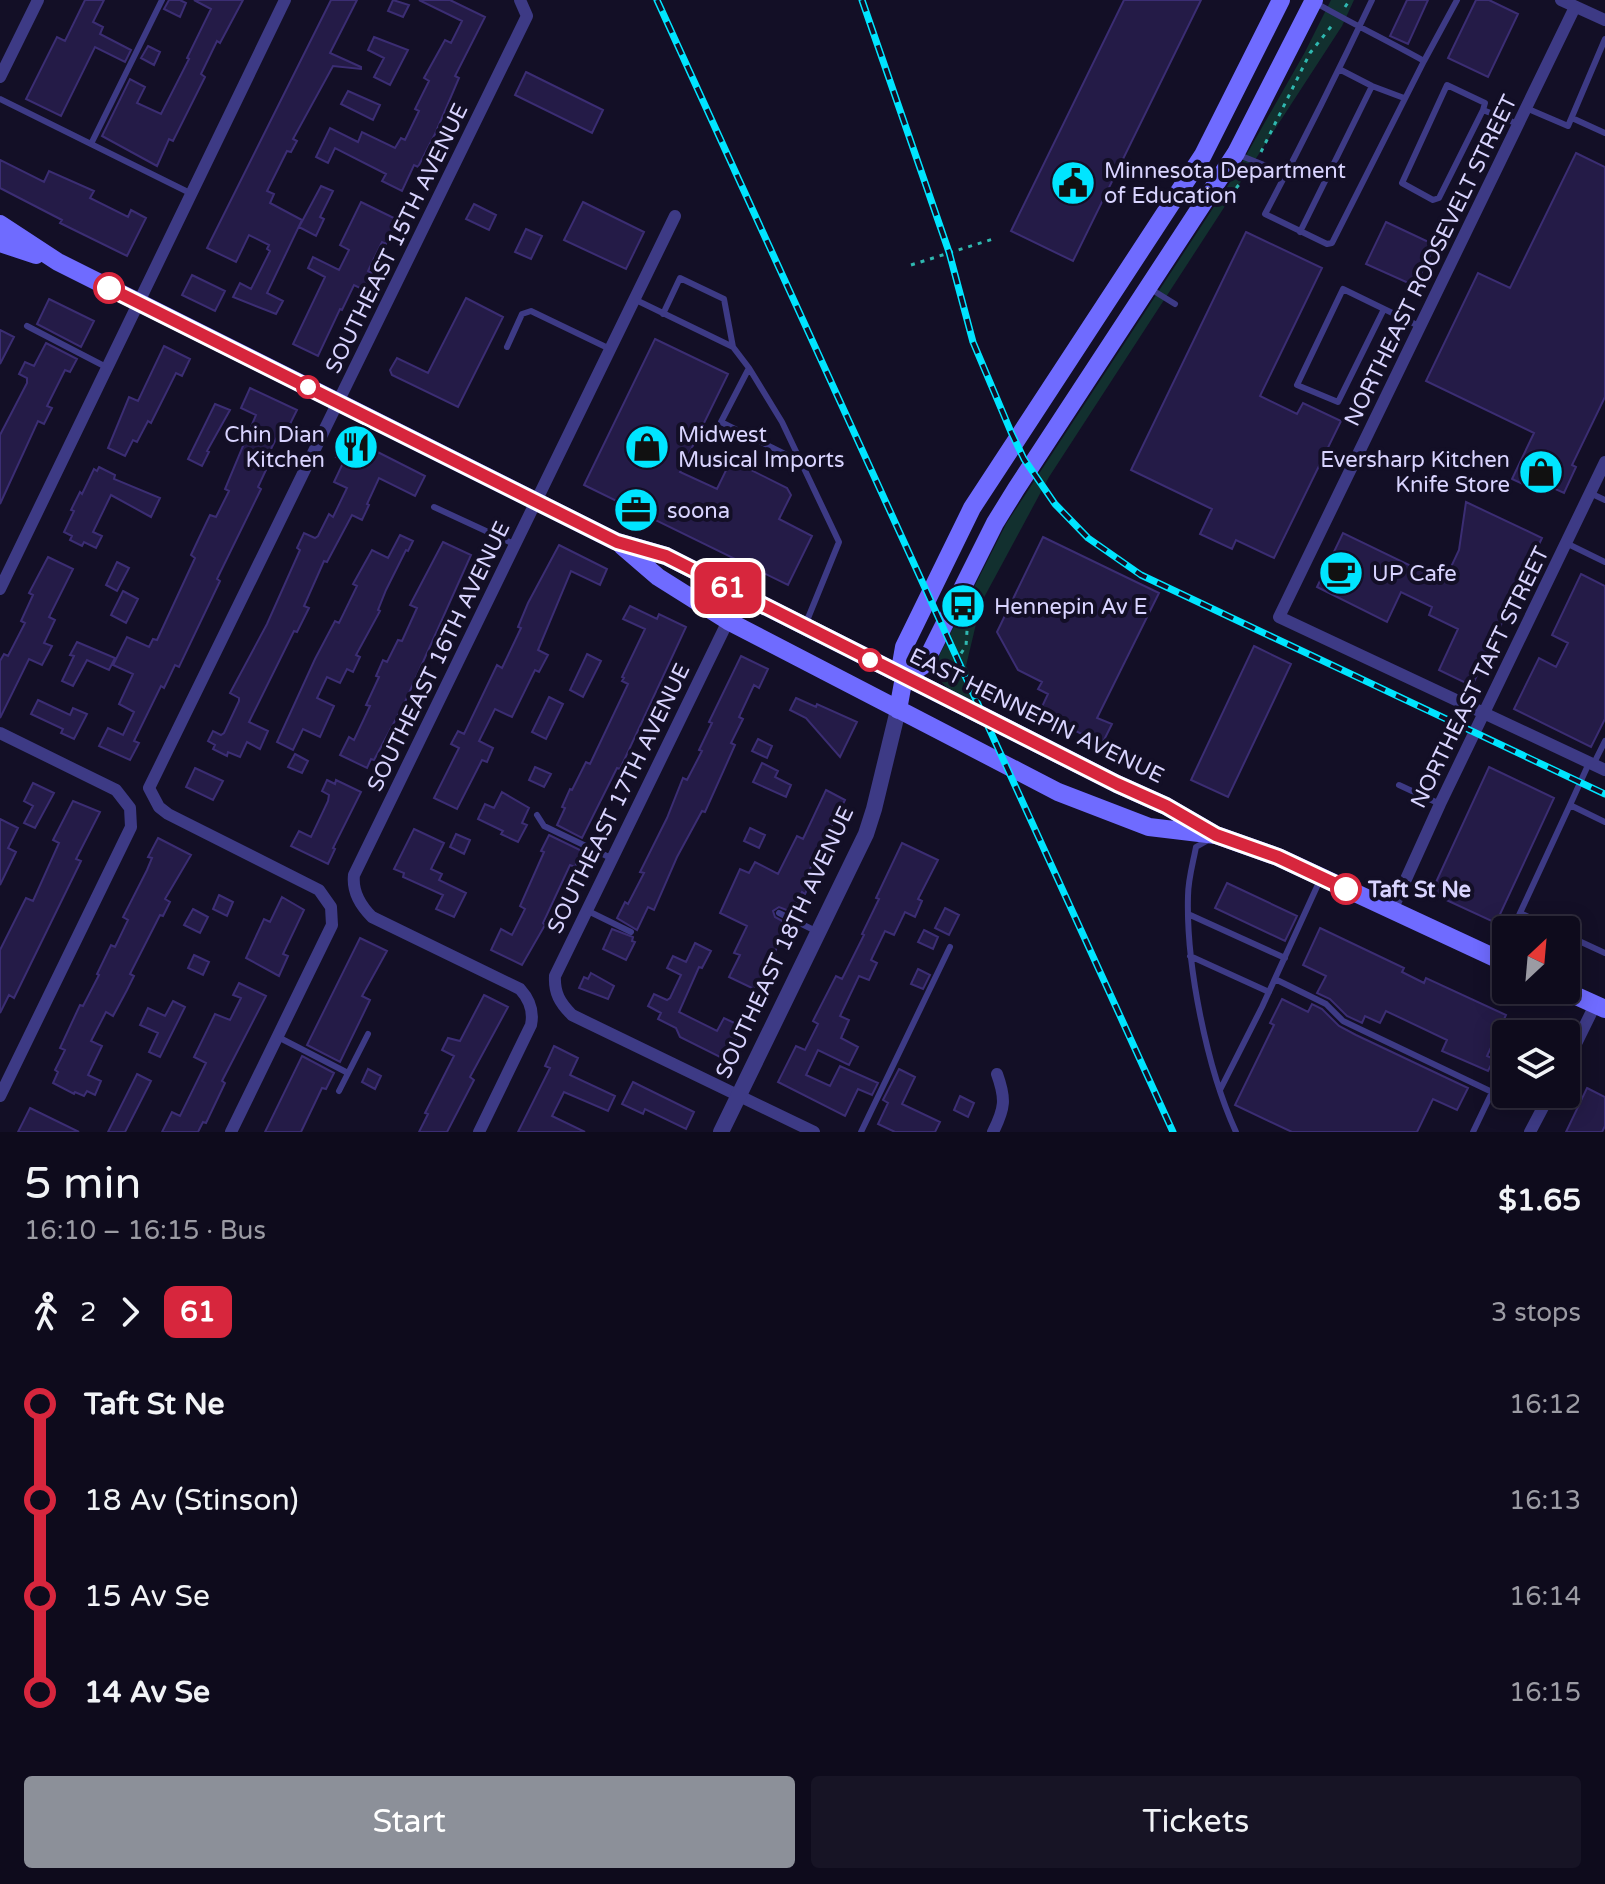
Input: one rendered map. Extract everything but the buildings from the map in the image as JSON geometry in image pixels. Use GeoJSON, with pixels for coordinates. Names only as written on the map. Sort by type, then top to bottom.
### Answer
{"type":"FeatureCollection","features":[{"type":"Feature","properties":{"kind":"main road","name":"SOUTHEAST 18TH AVENUE"},"geometry":{"type":"LineString","coordinates":[[898,710],[904,677],[901,664],[904,647],[972,508],[1203,155],[1281,0]]}},
{"type":"Feature","properties":{"kind":"main road"},"geometry":{"type":"LineString","coordinates":[[904,677],[924,665],[995,523],[1236,153],[1313,0]]}},
{"type":"Feature","properties":{"kind":"main road","name":"EAST HENNEPIN AVENUE"},"geometry":{"type":"LineString","coordinates":[[0,224],[58,262],[139,303],[617,542],[666,556],[1166,806],[1216,835],[1278,857],[1392,910],[1492,951]]}},
{"type":"Feature","properties":{"kind":"main road","name":"EAST HENNEPIN AVENUE"},"geometry":{"type":"LineString","coordinates":[[0,243],[58,262]]}},
{"type":"Feature","properties":{"kind":"main road","name":"EAST HENNEPIN AVENUE"},"geometry":{"type":"LineString","coordinates":[[617,542],[658,577],[728,621],[1058,792],[1149,827],[1216,835]]}},
{"type":"Feature","properties":{"kind":"main road"},"geometry":{"type":"LineString","coordinates":[[1580,998],[1600,1007]]}},
{"type":"Feature","properties":{"kind":"street"},"geometry":{"type":"LineString","coordinates":[[0,77],[38,0]]}},
{"type":"Feature","properties":{"kind":"street"},"geometry":{"type":"LineString","coordinates":[[0,589],[285,0]]}},
{"type":"Feature","properties":{"kind":"street","name":"SOUTHEAST 15TH AVENUE"},"geometry":{"type":"LineString","coordinates":[[278,1037],[332,925],[331,907],[319,890],[168,814],[149,788],[527,16],[520,0]]}},
{"type":"Feature","properties":{"kind":"street"},"geometry":{"type":"LineString","coordinates":[[1561,0],[1605,20]]}},
{"type":"Feature","properties":{"kind":"street","name":"NORTHEAST ROOSEVELT STREET"},"geometry":{"type":"LineString","coordinates":[[1484,713],[1279,617],[1575,7]]}},
{"type":"Feature","properties":{"kind":"street","name":"SOUTHEAST 16TH AVENUE"},"geometry":{"type":"LineString","coordinates":[[479,1132],[531,1025],[531,1006],[520,989],[372,917],[358,900],[353,886],[354,875],[675,216]]}},
{"type":"Feature","properties":{"kind":"street","name":"NORTHEAST TAFT STREET"},"geometry":{"type":"LineString","coordinates":[[1392,910],[1605,462]]}},
{"type":"Feature","properties":{"kind":"street","name":"SOUTHEAST 17TH AVENUE"},"geometry":{"type":"LineString","coordinates":[[728,621],[555,976],[557,996],[572,1015],[738,1096]]}},
{"type":"Feature","properties":{"kind":"street","name":"SOUTHEAST 18TH AVENUE"},"geometry":{"type":"LineString","coordinates":[[721,1132],[866,834],[898,710]]}},
{"type":"Feature","properties":{"kind":"street"},"geometry":{"type":"LineString","coordinates":[[1484,713],[1596,766]]}},
{"type":"Feature","properties":{"kind":"street"},"geometry":{"type":"LineString","coordinates":[[0,733],[116,790],[130,808],[131,827],[0,1096]]}},
{"type":"Feature","properties":{"kind":"street"},"geometry":{"type":"LineString","coordinates":[[1580,1041],[1600,1007]]}},
{"type":"Feature","properties":{"kind":"street"},"geometry":{"type":"LineString","coordinates":[[231,1132],[278,1037]]}},
{"type":"Feature","properties":{"kind":"street"},"geometry":{"type":"LineString","coordinates":[[993,1132],[1005,1096],[997,1074]]}},
{"type":"Feature","properties":{"kind":"street"},"geometry":{"type":"LineString","coordinates":[[738,1096],[814,1132]]}},
{"type":"Feature","properties":{"kind":"street"},"geometry":{"type":"LineString","coordinates":[[1530,1132],[1542,1108]]}},
{"type":"Feature","properties":{"kind":"lane"},"geometry":{"type":"LineString","coordinates":[[91,144],[162,0]]}},
{"type":"Feature","properties":{"kind":"lane"},"geometry":{"type":"LineString","coordinates":[[1313,0],[1424,61]]}},
{"type":"Feature","properties":{"kind":"lane"},"geometry":{"type":"LineString","coordinates":[[1372,0],[1265,214],[1327,244],[1332,243],[1457,0]]}},
{"type":"Feature","properties":{"kind":"lane"},"geometry":{"type":"LineString","coordinates":[[1526,108],[1568,126],[1601,60],[1605,39]]}},
{"type":"Feature","properties":{"kind":"lane"},"geometry":{"type":"LineString","coordinates":[[1339,69],[1404,98]]}},
{"type":"Feature","properties":{"kind":"lane"},"geometry":{"type":"LineString","coordinates":[[1447,85],[1485,103],[1483,110],[1439,198],[1433,200],[1402,183],[1447,85]]}},
{"type":"Feature","properties":{"kind":"lane"},"geometry":{"type":"LineString","coordinates":[[1300,232],[1372,86]]}},
{"type":"Feature","properties":{"kind":"lane"},"geometry":{"type":"LineString","coordinates":[[0,99],[192,194]]}},
{"type":"Feature","properties":{"kind":"lane"},"geometry":{"type":"LineString","coordinates":[[1483,110],[1518,124]]}},
{"type":"Feature","properties":{"kind":"lane"},"geometry":{"type":"LineString","coordinates":[[1572,118],[1605,133]]}},
{"type":"Feature","properties":{"kind":"lane"},"geometry":{"type":"LineString","coordinates":[[1236,153],[1286,174]]}},
{"type":"Feature","properties":{"kind":"lane"},"geometry":{"type":"LineString","coordinates":[[663,314],[680,278],[724,299],[733,347],[782,422],[839,542],[804,626]]}},
{"type":"Feature","properties":{"kind":"lane"},"geometry":{"type":"LineString","coordinates":[[1149,288],[1175,304]]}},
{"type":"Feature","properties":{"kind":"lane"},"geometry":{"type":"LineString","coordinates":[[1384,309],[1338,402],[1297,385],[1343,289],[1384,309],[1420,327]]}},
{"type":"Feature","properties":{"kind":"lane"},"geometry":{"type":"LineString","coordinates":[[634,299],[733,347]]}},
{"type":"Feature","properties":{"kind":"lane"},"geometry":{"type":"LineString","coordinates":[[507,347],[522,314],[531,311],[610,349]]}},
{"type":"Feature","properties":{"kind":"lane"},"geometry":{"type":"LineString","coordinates":[[27,326],[108,368]]}},
{"type":"Feature","properties":{"kind":"lane"},"geometry":{"type":"LineString","coordinates":[[749,368],[721,422],[801,462]]}},
{"type":"Feature","properties":{"kind":"lane"},"geometry":{"type":"LineString","coordinates":[[1590,493],[1605,500]]}},
{"type":"Feature","properties":{"kind":"lane"},"geometry":{"type":"LineString","coordinates":[[434,507],[515,545]]}},
{"type":"Feature","properties":{"kind":"lane"},"geometry":{"type":"LineString","coordinates":[[1566,543],[1605,562]]}},
{"type":"Feature","properties":{"kind":"lane"},"geometry":{"type":"LineString","coordinates":[[1519,916],[1570,805],[1596,766],[1605,741]]}},
{"type":"Feature","properties":{"kind":"lane"},"geometry":{"type":"LineString","coordinates":[[1399,785],[1440,804]]}},
{"type":"Feature","properties":{"kind":"lane"},"geometry":{"type":"LineString","coordinates":[[1570,805],[1605,822]]}},
{"type":"Feature","properties":{"kind":"lane"},"geometry":{"type":"LineString","coordinates":[[537,815],[544,826],[611,858]]}},
{"type":"Feature","properties":{"kind":"lane"},"geometry":{"type":"LineString","coordinates":[[1216,835],[1196,847],[1188,893],[1190,956],[1220,1090],[1236,1132]]}},
{"type":"Feature","properties":{"kind":"lane"},"geometry":{"type":"LineString","coordinates":[[1220,1090],[1322,877]]}},
{"type":"Feature","properties":{"kind":"lane"},"geometry":{"type":"LineString","coordinates":[[586,910],[631,932]]}},
{"type":"Feature","properties":{"kind":"lane"},"geometry":{"type":"LineString","coordinates":[[779,913],[818,932]]}},
{"type":"Feature","properties":{"kind":"lane"},"geometry":{"type":"LineString","coordinates":[[1520,913],[1526,916]]}},
{"type":"Feature","properties":{"kind":"lane"},"geometry":{"type":"LineString","coordinates":[[1188,914],[1285,958]]}},
{"type":"Feature","properties":{"kind":"lane"},"geometry":{"type":"LineString","coordinates":[[1580,941],[1605,953]]}},
{"type":"Feature","properties":{"kind":"lane"},"geometry":{"type":"LineString","coordinates":[[861,1132],[950,947]]}},
{"type":"Feature","properties":{"kind":"lane"},"geometry":{"type":"LineString","coordinates":[[1190,956],[1269,992]]}},
{"type":"Feature","properties":{"kind":"lane"},"geometry":{"type":"LineString","coordinates":[[1275,979],[1326,1004],[1343,1021],[1492,1092],[1473,1132]]}},
{"type":"Feature","properties":{"kind":"lane"},"geometry":{"type":"LineString","coordinates":[[339,1091],[368,1034]]}},
{"type":"Feature","properties":{"kind":"lane"},"geometry":{"type":"LineString","coordinates":[[278,1037],[348,1073]]}},
{"type":"Feature","properties":{"kind":"path"},"geometry":{"type":"LineString","coordinates":[[1223,205],[1257,161],[1310,53],[1350,0]]}},
{"type":"Feature","properties":{"kind":"path"},"geometry":{"type":"LineString","coordinates":[[911,265],[993,239]]}},
{"type":"Feature","properties":{"kind":"path"},"geometry":{"type":"LineString","coordinates":[[943,679],[966,646],[968,609]]}},
{"type":"Feature","properties":{"kind":"green space"},"geometry":{"type":"Polygon","coordinates":[[[1331,0],[1354,0],[1342,26],[1049,477],[981,603],[966,666],[983,699],[981,705],[956,693],[938,676],[938,658],[1006,524],[1236,173],[1331,0]]]}},
{"type":"Feature","properties":{"kind":"railway"},"geometry":{"type":"LineString","coordinates":[[657,0],[1173,1132]]}},
{"type":"Feature","properties":{"kind":"railway"},"geometry":{"type":"LineString","coordinates":[[862,0],[949,252],[973,342],[1024,459],[1055,504],[1088,538],[1141,575],[1605,794]]}},
{"type":"Feature","properties":{"kind":"bus line","name":"61"},"geometry":{"type":"LineString","coordinates":[[109,288],[617,542],[666,556],[1166,806],[1216,835],[1278,857],[1346,889]]}},
{"type":"Feature","properties":{"kind":"place","name":"Minnesota Department of Education"},"geometry":{"type":"Point","coordinates":[1073,183]}},
{"type":"Feature","properties":{"kind":"place","name":"Chin Dian Kitchen"},"geometry":{"type":"Point","coordinates":[356,447]}},
{"type":"Feature","properties":{"kind":"place","name":"Midwest Musical Imports"},"geometry":{"type":"Point","coordinates":[647,447]}},
{"type":"Feature","properties":{"kind":"place","name":"Eversharp Kitchen Knife Store"},"geometry":{"type":"Point","coordinates":[1541,472]}},
{"type":"Feature","properties":{"kind":"place","name":"soona"},"geometry":{"type":"Point","coordinates":[636,510]}},
{"type":"Feature","properties":{"kind":"place","name":"UP Cafe"},"geometry":{"type":"Point","coordinates":[1341,573]}},
{"type":"Feature","properties":{"kind":"place","name":"Hennepin Av E"},"geometry":{"type":"Point","coordinates":[963,606]}},
{"type":"Feature","properties":{"kind":"place","name":"Taft St Ne"},"geometry":{"type":"Point","coordinates":[1346,889]}}]}
